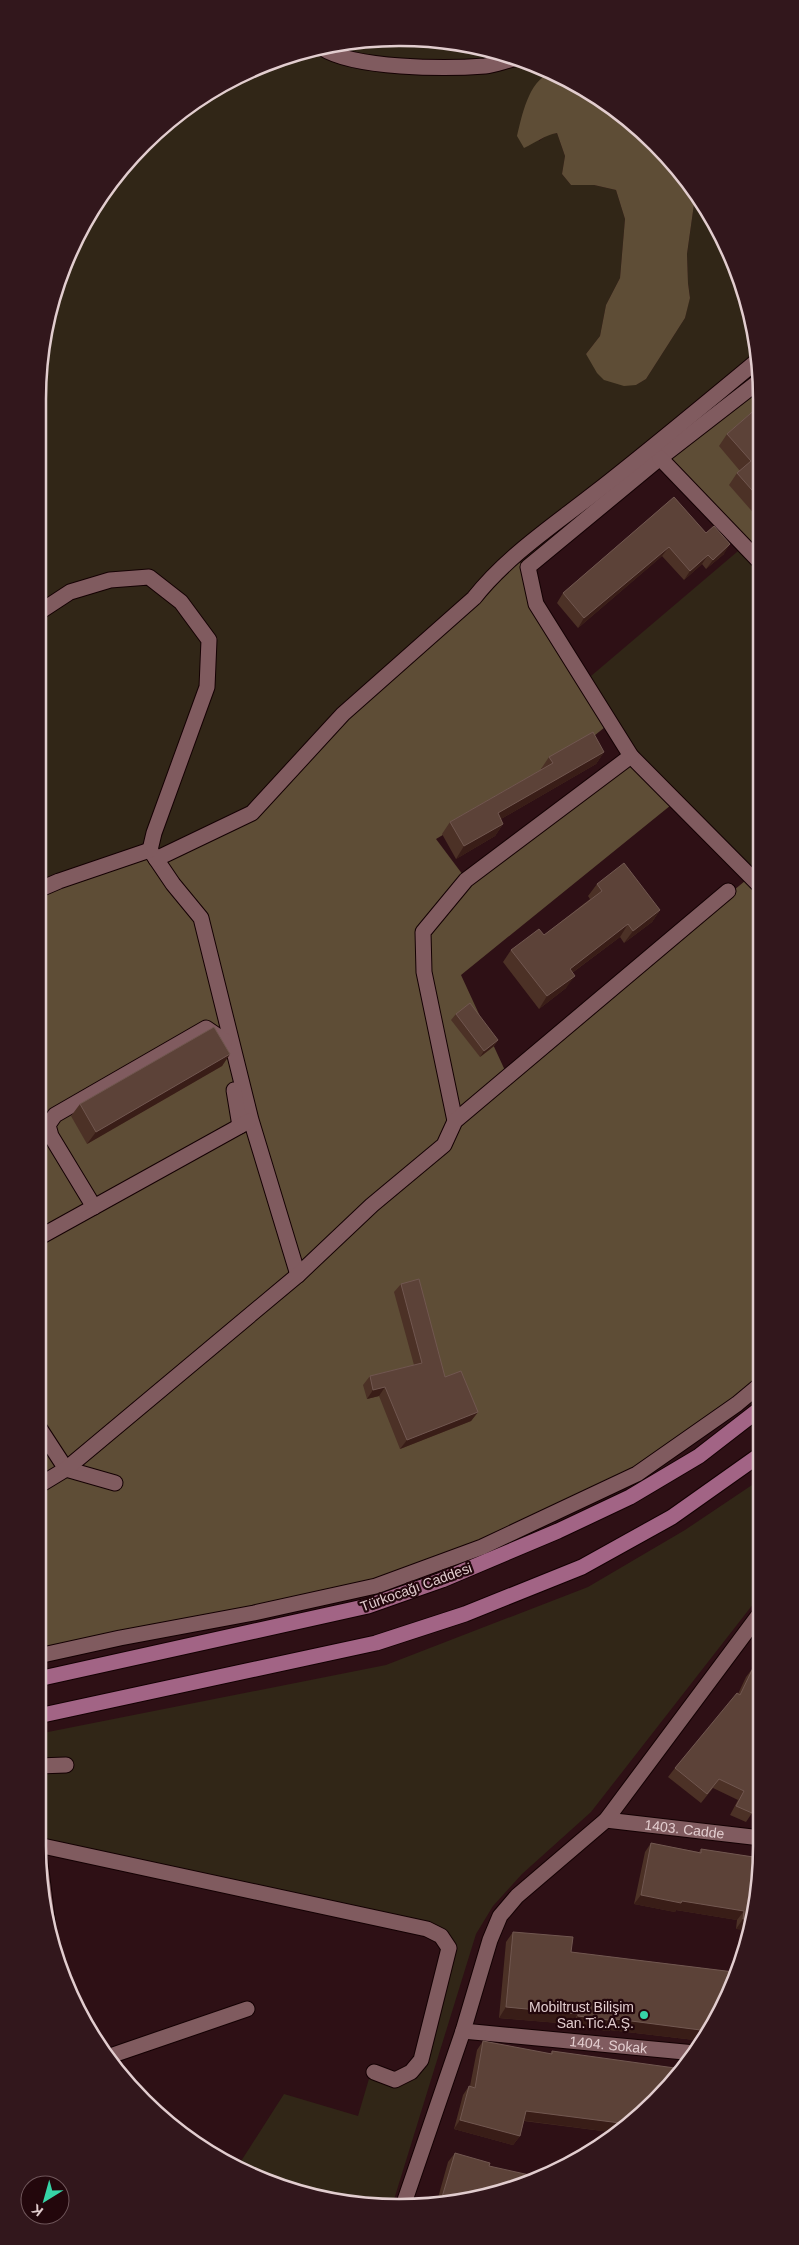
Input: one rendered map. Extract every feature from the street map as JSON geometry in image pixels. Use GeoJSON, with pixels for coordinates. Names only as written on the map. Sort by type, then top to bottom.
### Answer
{"type":"FeatureCollection","features":[{"type":"Feature","properties":{"kind":"main road","name":"Türkocağı Caddesi"},"geometry":{"type":"LineString","coordinates":[[46,1677],[368,1606],[442,1580],[558,1531],[630,1497],[699,1456],[753,1414]]}},
{"type":"Feature","properties":{"kind":"main road"},"geometry":{"type":"LineString","coordinates":[[46,1714],[376,1643],[465,1614],[582,1567],[672,1517],[753,1460]]}},
{"type":"Feature","properties":{"kind":"street"},"geometry":{"type":"LineString","coordinates":[[330,53],[386,66],[486,66],[503,62]]}},
{"type":"Feature","properties":{"kind":"street"},"geometry":{"type":"LineString","coordinates":[[46,886],[58,881],[153,854],[252,813],[343,714],[474,598],[489,579],[512,558],[651,449],[751,366]]}},
{"type":"Feature","properties":{"kind":"street"},"geometry":{"type":"LineString","coordinates":[[752,386],[660,458],[528,567],[536,604],[631,756],[753,878]]}},
{"type":"Feature","properties":{"kind":"street"},"geometry":{"type":"LineString","coordinates":[[660,458],[753,555]]}},
{"type":"Feature","properties":{"kind":"street"},"geometry":{"type":"LineString","coordinates":[[46,608],[70,592],[110,580],[149,577],[181,602],[208,640],[207,687],[154,833],[153,854],[173,884],[201,918],[245,1123]]}},
{"type":"Feature","properties":{"kind":"street"},"geometry":{"type":"LineString","coordinates":[[455,1121],[424,972],[423,932],[466,880],[631,756]]}},
{"type":"Feature","properties":{"kind":"street"},"geometry":{"type":"LineString","coordinates":[[46,1481],[66,1469],[298,1275],[372,1204],[444,1145],[455,1121],[728,891]]}},
{"type":"Feature","properties":{"kind":"street"},"geometry":{"type":"LineString","coordinates":[[94,1207],[51,1136],[48,1125],[55,1115],[206,1028],[225,1039],[245,1123],[298,1275]]}},
{"type":"Feature","properties":{"kind":"street"},"geometry":{"type":"LineString","coordinates":[[46,1234],[245,1123]]}},
{"type":"Feature","properties":{"kind":"street"},"geometry":{"type":"LineString","coordinates":[[46,1654],[376,1586],[482,1548],[637,1474],[737,1404],[753,1390]]}},
{"type":"Feature","properties":{"kind":"street"},"geometry":{"type":"LineString","coordinates":[[46,1438],[66,1469],[115,1483]]}},
{"type":"Feature","properties":{"kind":"street"},"geometry":{"type":"LineString","coordinates":[[405,2199],[463,2031],[490,1940],[500,1916],[517,1896],[606,1820],[753,1623]]}},
{"type":"Feature","properties":{"kind":"street"},"geometry":{"type":"LineString","coordinates":[[46,1766],[66,1765]]}},
{"type":"Feature","properties":{"kind":"street","name":"1403. Cadde"},"geometry":{"type":"LineString","coordinates":[[606,1820],[753,1837]]}},
{"type":"Feature","properties":{"kind":"street"},"geometry":{"type":"LineString","coordinates":[[46,1847],[427,1929],[441,1936],[449,1948],[421,2060],[410,2072],[396,2080],[374,2072]]}},
{"type":"Feature","properties":{"kind":"street"},"geometry":{"type":"LineString","coordinates":[[115,2054],[247,2009]]}},
{"type":"Feature","properties":{"kind":"street","name":"1404. Sokak"},"geometry":{"type":"LineString","coordinates":[[463,2031],[686,2052]]}},
{"type":"Feature","properties":{"kind":"shaded area"},"geometry":{"type":"Polygon","coordinates":[[[400,46],[423,47],[446,49],[491,58],[544,77],[539,141],[547,135],[557,133],[565,156],[562,174],[571,185],[594,185],[616,190],[625,219],[620,278],[606,305],[600,336],[586,354],[636,385],[646,379],[685,318],[690,297],[687,254],[694,205],[726,264],[741,308],[750,357],[529,543],[751,366],[752,386],[660,458],[252,813],[156,859],[46,888],[47,376],[49,353],[58,308],[73,264],[83,243],[119,184],[150,150],[184,119],[243,83],[286,65],[308,58],[353,49],[400,46]]]}},
{"type":"Feature","properties":{"kind":"shaded area"},"geometry":{"type":"Polygon","coordinates":[[[542,77],[576,94],[615,119],[665,167],[680,184],[694,205],[687,254],[690,298],[685,318],[646,379],[636,385],[624,386],[604,380],[597,373],[586,354],[600,336],[606,305],[620,278],[625,219],[616,190],[594,185],[571,185],[562,174],[565,156],[557,133],[544,137],[524,148],[517,136],[527,100],[542,77]]]}},
{"type":"Feature","properties":{"kind":"shaded area"},"geometry":{"type":"Polygon","coordinates":[[[752,386],[753,555],[660,458],[752,386]]]}},
{"type":"Feature","properties":{"kind":"shaded area"},"geometry":{"type":"Polygon","coordinates":[[[744,546],[753,555],[753,879],[631,756],[584,682],[744,546]]]}},
{"type":"Feature","properties":{"kind":"shaded area"},"geometry":{"type":"Polygon","coordinates":[[[512,558],[528,567],[536,604],[610,723],[584,744],[541,769],[544,775],[436,839],[466,879],[631,756],[676,801],[461,975],[508,1077],[751,876],[753,878],[753,1390],[637,1474],[376,1586],[46,1654],[46,887],[150,850],[156,858],[252,813],[512,558]]]}},
{"type":"Feature","properties":{"kind":"shaded area"},"geometry":{"type":"Polygon","coordinates":[[[753,1484],[753,1604],[591,1812],[522,1874],[493,1906],[476,1934],[394,2199],[353,2196],[308,2187],[264,2172],[241,2161],[284,2094],[358,2116],[371,2072],[411,2072],[449,1948],[441,1936],[46,1846],[46,1732],[386,1665],[588,1587],[685,1530],[753,1484]]]}},
{"type":"Feature","properties":{"kind":"building"},"geometry":{"type":"Polygon","coordinates":[[[753,411],[753,491],[737,473],[751,461],[727,434],[753,411]]]}},
{"type":"Feature","properties":{"kind":"building"},"geometry":{"type":"Polygon","coordinates":[[[674,497],[706,533],[714,526],[730,544],[713,560],[708,555],[690,571],[669,547],[584,618],[563,593],[674,497]]]}},
{"type":"Feature","properties":{"kind":"building"},"geometry":{"type":"Polygon","coordinates":[[[593,732],[604,752],[498,813],[503,824],[464,846],[450,822],[553,763],[549,757],[593,732]]]}},
{"type":"Feature","properties":{"kind":"building"},"geometry":{"type":"Polygon","coordinates":[[[624,863],[660,910],[633,931],[628,924],[570,969],[575,976],[547,996],[511,950],[539,929],[544,935],[602,891],[597,884],[624,863]]]}},
{"type":"Feature","properties":{"kind":"building"},"geometry":{"type":"Polygon","coordinates":[[[470,1003],[498,1040],[484,1051],[456,1014],[470,1003]]]}},
{"type":"Feature","properties":{"kind":"building"},"geometry":{"type":"Polygon","coordinates":[[[214,1027],[230,1054],[96,1132],[80,1104],[214,1027]]]}},
{"type":"Feature","properties":{"kind":"building"},"geometry":{"type":"Polygon","coordinates":[[[419,1279],[445,1377],[461,1371],[478,1412],[407,1440],[385,1387],[373,1390],[370,1376],[422,1363],[401,1284],[419,1279]]]}},
{"type":"Feature","properties":{"kind":"building"},"geometry":{"type":"Polygon","coordinates":[[[753,1668],[752,1813],[736,1806],[744,1791],[719,1779],[707,1794],[675,1768],[737,1693],[740,1695],[753,1668]]]}},
{"type":"Feature","properties":{"kind":"building"},"geometry":{"type":"Polygon","coordinates":[[[651,1843],[701,1853],[701,1849],[753,1857],[750,1892],[745,1919],[743,1919],[744,1911],[682,1901],[681,1903],[641,1895],[651,1843]]]}},
{"type":"Feature","properties":{"kind":"building"},"geometry":{"type":"Polygon","coordinates":[[[513,1932],[573,1937],[571,1952],[729,1971],[716,2002],[700,2030],[616,2019],[616,2021],[578,2016],[578,2014],[506,2007],[513,1932]]]}},
{"type":"Feature","properties":{"kind":"building"},"geometry":{"type":"Polygon","coordinates":[[[483,2041],[552,2054],[552,2051],[674,2068],[649,2095],[619,2123],[526,2111],[520,2136],[460,2120],[469,2086],[475,2088],[483,2041]]]}},
{"type":"Feature","properties":{"kind":"building"},"geometry":{"type":"Polygon","coordinates":[[[455,2153],[490,2163],[489,2166],[528,2175],[491,2187],[442,2196],[455,2153]]]}},
{"type":"Feature","properties":{"kind":"place","name":"Mobiltrust Bilişim San.Tic.A.Ş."},"geometry":{"type":"Point","coordinates":[644,2015]}}]}
